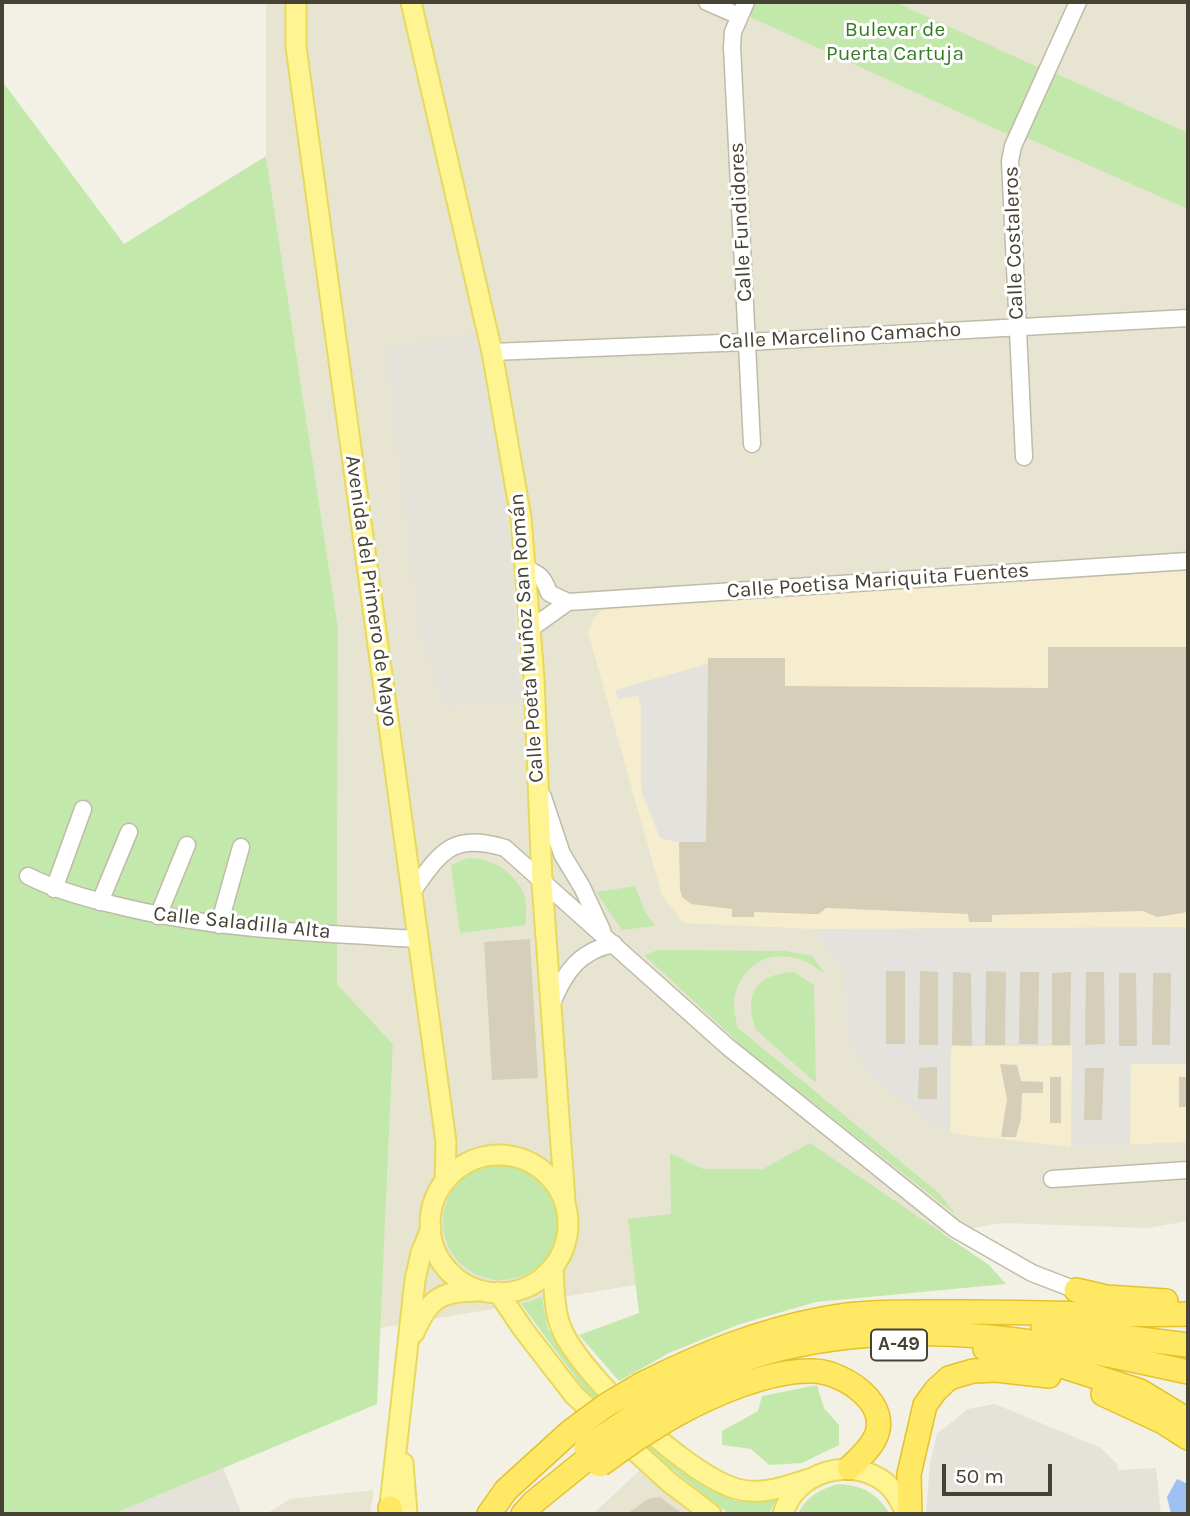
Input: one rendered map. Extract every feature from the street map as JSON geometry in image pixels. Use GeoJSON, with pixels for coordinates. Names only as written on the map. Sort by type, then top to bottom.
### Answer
{"type":"FeatureCollection","features":[{"type":"Feature","properties":{"kind":"highway"},"geometry":{"type":"LineString","coordinates":[[1076,1290],[1106,1297],[1187,1304]]}},
{"type":"Feature","properties":{"kind":"highway","name":"A-49"},"geometry":{"type":"LineString","coordinates":[[489,1514],[506,1490],[587,1450],[658,1402],[705,1354],[739,1341],[821,1319],[855,1314],[972,1312],[1127,1315],[1187,1304]]}},
{"type":"Feature","properties":{"kind":"highway"},"geometry":{"type":"LineString","coordinates":[[855,1314],[878,1320],[967,1320],[1023,1325],[1188,1345]]}},
{"type":"Feature","properties":{"kind":"highway"},"geometry":{"type":"LineString","coordinates":[[658,1402],[705,1375],[782,1348],[836,1338],[898,1333],[1026,1339],[1086,1349],[1188,1372]]}},
{"type":"Feature","properties":{"kind":"highway","name":"A-49"},"geometry":{"type":"LineString","coordinates":[[533,1510],[587,1450],[605,1406],[658,1402],[743,1372],[813,1353],[897,1345],[941,1345],[992,1350],[1062,1366],[1140,1391]]}},
{"type":"Feature","properties":{"kind":"highway"},"geometry":{"type":"LineString","coordinates":[[908,1514],[909,1474],[925,1405],[949,1378],[972,1371],[996,1370],[1032,1373],[1140,1391],[1188,1420]]}},
{"type":"Feature","properties":{"kind":"highway"},"geometry":{"type":"LineString","coordinates":[[658,1402],[694,1405],[783,1374],[814,1371],[838,1375],[869,1399],[876,1413],[875,1439],[849,1468]]}},
{"type":"Feature","properties":{"kind":"highway"},"geometry":{"type":"LineString","coordinates":[[1067,1380],[1115,1398],[1188,1438]]}},
{"type":"Feature","properties":{"kind":"main road","name":"Avenida del Primero de Mayo"},"geometry":{"type":"LineString","coordinates":[[296,2],[296,47],[446,1142],[445,1181]]}},
{"type":"Feature","properties":{"kind":"main road","name":"Calle Poeta Muñoz San Román"},"geometry":{"type":"LineString","coordinates":[[411,2],[492,352],[521,518],[530,629],[542,882],[565,1201]]}},
{"type":"Feature","properties":{"kind":"main road"},"geometry":{"type":"LineString","coordinates":[[394,1513],[401,1420],[408,1347],[415,1280],[421,1253],[431,1228],[435,1201],[453,1172],[473,1160],[493,1155],[513,1156],[545,1172],[560,1191],[568,1213],[567,1236],[553,1267],[534,1283],[511,1292],[447,1293],[430,1304],[408,1347]]}},
{"type":"Feature","properties":{"kind":"main road"},"geometry":{"type":"LineString","coordinates":[[431,1228],[433,1241],[443,1264],[461,1281],[491,1291],[574,1395],[669,1482],[711,1514]]}},
{"type":"Feature","properties":{"kind":"main road"},"geometry":{"type":"LineString","coordinates":[[553,1267],[554,1291],[562,1330],[593,1377],[662,1443],[705,1474],[738,1489],[751,1491],[773,1490],[828,1471],[849,1468],[868,1473],[885,1482],[898,1496],[908,1514]]}},
{"type":"Feature","properties":{"kind":"main road"},"geometry":{"type":"LineString","coordinates":[[783,1514],[795,1491],[809,1479]]}},
{"type":"Feature","properties":{"kind":"street"},"geometry":{"type":"LineString","coordinates":[[707,2],[742,9]]}},
{"type":"Feature","properties":{"kind":"street","name":"Calle Costaleros"},"geometry":{"type":"LineString","coordinates":[[1024,457],[1010,162],[1013,146],[1078,2]]}},
{"type":"Feature","properties":{"kind":"street","name":"Calle Fundidores"},"geometry":{"type":"LineString","coordinates":[[742,9],[733,32],[732,47],[752,444]]}},
{"type":"Feature","properties":{"kind":"street","name":"Calle Marcelino Camacho"},"geometry":{"type":"LineString","coordinates":[[492,352],[747,342],[1188,318]]}},
{"type":"Feature","properties":{"kind":"street","name":"Calle Poetisa Mariquita Fuentes"},"geometry":{"type":"LineString","coordinates":[[568,601],[1188,561]]}},
{"type":"Feature","properties":{"kind":"street"},"geometry":{"type":"LineString","coordinates":[[526,569],[545,579],[549,593],[568,601]]}},
{"type":"Feature","properties":{"kind":"street"},"geometry":{"type":"LineString","coordinates":[[530,629],[568,601]]}},
{"type":"Feature","properties":{"kind":"street"},"geometry":{"type":"LineString","coordinates":[[538,785],[562,853],[609,939]]}},
{"type":"Feature","properties":{"kind":"street"},"geometry":{"type":"LineString","coordinates":[[54,889],[83,809]]}},
{"type":"Feature","properties":{"kind":"street"},"geometry":{"type":"LineString","coordinates":[[100,902],[129,832]]}},
{"type":"Feature","properties":{"kind":"street"},"geometry":{"type":"LineString","coordinates":[[412,892],[440,854],[454,846],[489,843],[505,848],[734,1052],[956,1229],[1032,1273],[1076,1290]]}},
{"type":"Feature","properties":{"kind":"street"},"geometry":{"type":"LineString","coordinates":[[158,916],[187,845]]}},
{"type":"Feature","properties":{"kind":"street"},"geometry":{"type":"LineString","coordinates":[[219,925],[241,847]]}},
{"type":"Feature","properties":{"kind":"street","name":"Calle Saladilla Alta"},"geometry":{"type":"LineString","coordinates":[[28,876],[54,889],[158,916],[219,925],[419,939]]}},
{"type":"Feature","properties":{"kind":"street"},"geometry":{"type":"LineString","coordinates":[[552,1003],[561,982],[577,962],[609,939]]}},
{"type":"Feature","properties":{"kind":"street"},"geometry":{"type":"LineString","coordinates":[[1052,1179],[1188,1170]]}},
{"type":"Feature","properties":{"kind":"shaded area"},"geometry":{"type":"Polygon","coordinates":[[[266,2],[1188,2],[1188,1221],[1148,1228],[1002,1223],[380,1328],[393,1044],[337,984],[338,627],[266,156],[266,2]]]}},
{"type":"Feature","properties":{"kind":"shaded area"},"geometry":{"type":"Polygon","coordinates":[[[475,332],[505,491],[520,701],[445,707],[420,638],[385,347],[475,332]]]}},
{"type":"Feature","properties":{"kind":"shaded area"},"geometry":{"type":"Polygon","coordinates":[[[1188,571],[1188,1142],[1071,1147],[956,1134],[931,1125],[877,1081],[856,1055],[845,1030],[844,974],[815,929],[684,923],[662,896],[588,632],[593,619],[603,609],[1188,571]]]}},
{"type":"Feature","properties":{"kind":"shaded area"},"geometry":{"type":"Polygon","coordinates":[[[708,664],[706,842],[679,842],[660,838],[641,790],[641,708],[638,696],[618,699],[615,690],[708,664]]]}},
{"type":"Feature","properties":{"kind":"shaded area"},"geometry":{"type":"Polygon","coordinates":[[[1188,927],[1188,1064],[1131,1064],[1130,1145],[1071,1147],[1072,1046],[951,1046],[950,1132],[931,1125],[877,1081],[856,1055],[845,1030],[844,974],[815,929],[1188,927]]]}},
{"type":"Feature","properties":{"kind":"shaded area"},"geometry":{"type":"Polygon","coordinates":[[[995,1404],[1101,1448],[1117,1464],[1118,1470],[1156,1468],[1161,1514],[926,1514],[930,1463],[937,1434],[968,1409],[995,1404]]]}},
{"type":"Feature","properties":{"kind":"shaded area"},"geometry":{"type":"Polygon","coordinates":[[[223,1468],[242,1514],[113,1514],[223,1468]]]}},
{"type":"Feature","properties":{"kind":"shaded area"},"geometry":{"type":"Polygon","coordinates":[[[640,1470],[691,1514],[593,1514],[640,1470]]]}},
{"type":"Feature","properties":{"kind":"shaded area"},"geometry":{"type":"Polygon","coordinates":[[[374,1490],[370,1514],[266,1514],[290,1499],[374,1490]]]}},
{"type":"Feature","properties":{"kind":"green space","name":"Bulevar de Puerta Cartuja"},"geometry":{"type":"Polygon","coordinates":[[[754,2],[895,2],[1042,69],[1011,136],[748,16],[754,2]]]}},
{"type":"Feature","properties":{"kind":"green space"},"geometry":{"type":"Polygon","coordinates":[[[1055,73],[1188,133],[1188,209],[1025,137],[1055,73]]]}},
{"type":"Feature","properties":{"kind":"green space"},"geometry":{"type":"Polygon","coordinates":[[[2,81],[124,244],[266,156],[338,627],[337,984],[393,1044],[377,1404],[113,1514],[2,1514],[2,81]]]}},
{"type":"Feature","properties":{"kind":"green space"},"geometry":{"type":"Polygon","coordinates":[[[468,858],[493,863],[513,877],[525,895],[526,925],[460,933],[451,865],[468,858]]]}},
{"type":"Feature","properties":{"kind":"green space"},"geometry":{"type":"Polygon","coordinates":[[[635,886],[645,912],[655,926],[622,930],[596,892],[635,886]]]}},
{"type":"Feature","properties":{"kind":"green space"},"geometry":{"type":"Polygon","coordinates":[[[658,950],[786,951],[812,956],[825,974],[805,961],[791,957],[770,958],[753,966],[736,990],[734,1007],[738,1028],[940,1194],[956,1215],[751,1054],[644,955],[658,950]]]}},
{"type":"Feature","properties":{"kind":"green space"},"geometry":{"type":"Polygon","coordinates":[[[794,972],[814,985],[816,1083],[756,1030],[752,1017],[752,996],[756,988],[770,977],[794,972]]]}},
{"type":"Feature","properties":{"kind":"green space"},"geometry":{"type":"Polygon","coordinates":[[[810,1143],[989,1265],[1006,1284],[816,1302],[740,1324],[669,1353],[619,1381],[579,1335],[639,1313],[628,1219],[671,1214],[670,1153],[703,1169],[763,1169],[810,1143]]]}},
{"type":"Feature","properties":{"kind":"green space"},"geometry":{"type":"Polygon","coordinates":[[[501,1164],[523,1168],[542,1181],[555,1200],[559,1222],[555,1244],[542,1263],[523,1276],[501,1280],[479,1276],[460,1263],[447,1244],[443,1222],[447,1200],[460,1181],[479,1168],[501,1164]]]}},
{"type":"Feature","properties":{"kind":"green space"},"geometry":{"type":"Polygon","coordinates":[[[542,1297],[548,1329],[591,1389],[662,1454],[701,1484],[736,1501],[777,1499],[769,1514],[729,1514],[653,1454],[587,1393],[521,1304],[542,1297]]]}},
{"type":"Feature","properties":{"kind":"green space"},"geometry":{"type":"Polygon","coordinates":[[[817,1385],[824,1408],[839,1425],[839,1445],[802,1463],[769,1465],[751,1449],[722,1445],[722,1431],[758,1411],[762,1396],[817,1385]]]}},
{"type":"Feature","properties":{"kind":"green space"},"geometry":{"type":"Polygon","coordinates":[[[838,1484],[854,1486],[868,1492],[880,1501],[890,1514],[798,1514],[814,1494],[838,1484]]]}},
{"type":"Feature","properties":{"kind":"water"},"geometry":{"type":"Polygon","coordinates":[[[1177,1479],[1188,1484],[1188,1514],[1171,1514],[1167,1497],[1177,1479]]]}},
{"type":"Feature","properties":{"kind":"building"},"geometry":{"type":"Polygon","coordinates":[[[1048,647],[1188,647],[1188,912],[1157,917],[1143,911],[992,915],[992,922],[969,922],[968,914],[826,908],[819,914],[754,912],[754,917],[732,917],[732,909],[691,904],[682,897],[679,842],[706,842],[708,658],[785,658],[785,686],[1048,688],[1048,647]]]}},
{"type":"Feature","properties":{"kind":"building"},"geometry":{"type":"Polygon","coordinates":[[[530,939],[538,1078],[492,1080],[484,942],[530,939]]]}},
{"type":"Feature","properties":{"kind":"building"},"geometry":{"type":"Polygon","coordinates":[[[886,971],[905,971],[905,1044],[886,1044],[886,971]]]}},
{"type":"Feature","properties":{"kind":"building"},"geometry":{"type":"Polygon","coordinates":[[[920,971],[938,972],[938,1045],[919,1045],[920,971]]]}},
{"type":"Feature","properties":{"kind":"building"},"geometry":{"type":"Polygon","coordinates":[[[986,971],[1006,972],[1005,1045],[985,1045],[986,971]]]}},
{"type":"Feature","properties":{"kind":"building"},"geometry":{"type":"Polygon","coordinates":[[[953,972],[971,973],[972,1046],[952,1045],[953,972]]]}},
{"type":"Feature","properties":{"kind":"building"},"geometry":{"type":"Polygon","coordinates":[[[1020,972],[1039,972],[1038,1044],[1019,1044],[1020,972]]]}},
{"type":"Feature","properties":{"kind":"building"},"geometry":{"type":"Polygon","coordinates":[[[1071,972],[1070,1045],[1052,1045],[1052,973],[1071,972]]]}},
{"type":"Feature","properties":{"kind":"building"},"geometry":{"type":"Polygon","coordinates":[[[1086,972],[1104,972],[1105,1044],[1085,1045],[1086,972]]]}},
{"type":"Feature","properties":{"kind":"building"},"geometry":{"type":"Polygon","coordinates":[[[1119,973],[1136,973],[1137,1046],[1119,1046],[1119,973]]]}},
{"type":"Feature","properties":{"kind":"building"},"geometry":{"type":"Polygon","coordinates":[[[1153,973],[1171,973],[1170,1045],[1152,1045],[1153,973]]]}},
{"type":"Feature","properties":{"kind":"building"},"geometry":{"type":"Polygon","coordinates":[[[1000,1064],[1017,1065],[1021,1081],[1043,1082],[1043,1093],[1022,1093],[1021,1119],[1016,1137],[1001,1137],[1007,1099],[1000,1064]]]}},
{"type":"Feature","properties":{"kind":"building"},"geometry":{"type":"Polygon","coordinates":[[[937,1067],[937,1099],[918,1099],[919,1068],[937,1067]]]}},
{"type":"Feature","properties":{"kind":"building"},"geometry":{"type":"Polygon","coordinates":[[[1085,1068],[1104,1068],[1102,1120],[1084,1120],[1085,1068]]]}},
{"type":"Feature","properties":{"kind":"building"},"geometry":{"type":"Polygon","coordinates":[[[1050,1077],[1061,1077],[1061,1123],[1050,1123],[1050,1077]]]}},
{"type":"Feature","properties":{"kind":"building"},"geometry":{"type":"Polygon","coordinates":[[[1179,1077],[1188,1077],[1188,1107],[1179,1107],[1179,1077]]]}},
{"type":"Feature","properties":{"kind":"building"},"geometry":{"type":"Polygon","coordinates":[[[660,1497],[683,1514],[627,1514],[648,1499],[660,1497]]]}}]}
